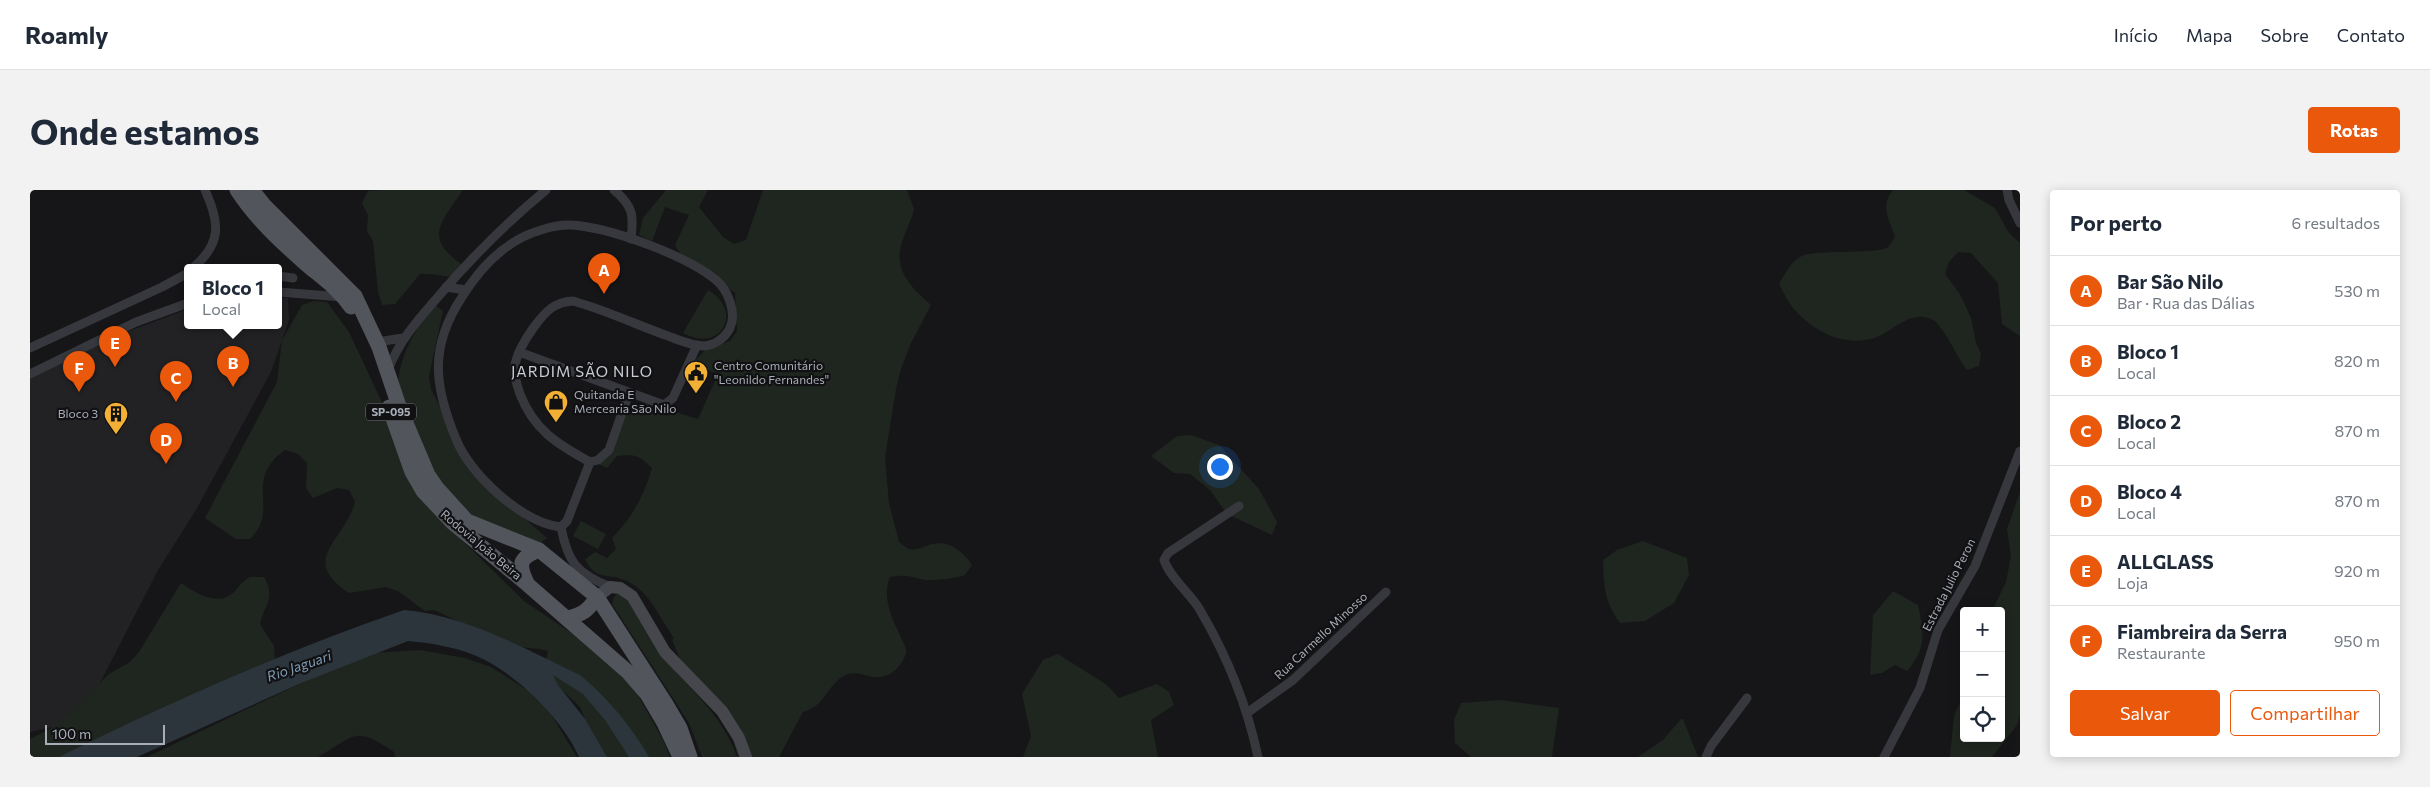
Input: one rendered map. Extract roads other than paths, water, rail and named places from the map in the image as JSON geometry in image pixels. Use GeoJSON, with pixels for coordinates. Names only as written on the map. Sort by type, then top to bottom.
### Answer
{"type":"FeatureCollection","features":[{"type":"Feature","properties":{"kind":"main road","name":"Rodovia João Beira"},"geometry":{"type":"LineString","coordinates":[[237,190],[248,206],[273,233],[344,297],[357,318],[403,448],[423,491],[454,523],[566,618]]}},
{"type":"Feature","properties":{"kind":"main road","name":"Rodovia João Beira"},"geometry":{"type":"LineString","coordinates":[[252,190],[264,205],[351,290],[377,342],[400,409],[428,476],[447,500],[467,520],[539,550],[564,568],[597,597]]}},
{"type":"Feature","properties":{"kind":"main road"},"geometry":{"type":"LineString","coordinates":[[527,584],[521,570],[522,564],[525,558],[539,550]]}},
{"type":"Feature","properties":{"kind":"main road"},"geometry":{"type":"LineString","coordinates":[[566,618],[579,616],[587,611],[597,597]]}},
{"type":"Feature","properties":{"kind":"main road","name":"SP-095"},"geometry":{"type":"LineString","coordinates":[[597,597],[680,728],[690,757]]}},
{"type":"Feature","properties":{"kind":"main road","name":"SP-095"},"geometry":{"type":"LineString","coordinates":[[566,618],[628,672],[647,694],[664,722],[680,757]]}},
{"type":"Feature","properties":{"kind":"street"},"geometry":{"type":"LineString","coordinates":[[197,264],[209,250],[216,234],[217,221],[206,190]]}},
{"type":"Feature","properties":{"kind":"street"},"geometry":{"type":"LineString","coordinates":[[388,372],[403,338],[446,287],[469,261],[513,218],[546,190]]}},
{"type":"Feature","properties":{"kind":"street"},"geometry":{"type":"LineString","coordinates":[[614,190],[630,206],[633,218],[630,239]]}},
{"type":"Feature","properties":{"kind":"street"},"geometry":{"type":"LineString","coordinates":[[2007,190],[2009,200],[2020,223]]}},
{"type":"Feature","properties":{"kind":"street"},"geometry":{"type":"LineString","coordinates":[[590,462],[544,434],[529,414],[517,387],[515,372],[519,352],[544,315],[562,302],[574,301],[697,345],[715,343],[723,338],[730,327],[733,314],[722,288],[716,280],[660,250],[630,239],[581,226],[561,226],[540,230],[500,252],[466,290],[444,329],[438,353],[437,379],[443,403],[457,441],[467,459],[496,492],[535,521],[548,526],[561,527],[567,521],[590,462],[604,457],[609,450],[629,393]]}},
{"type":"Feature","properties":{"kind":"street"},"geometry":{"type":"LineString","coordinates":[[30,348],[162,288],[184,275]]}},
{"type":"Feature","properties":{"kind":"street"},"geometry":{"type":"LineString","coordinates":[[282,277],[293,278]]}},
{"type":"Feature","properties":{"kind":"street"},"geometry":{"type":"LineString","coordinates":[[162,288],[184,282]]}},
{"type":"Feature","properties":{"kind":"street"},"geometry":{"type":"LineString","coordinates":[[446,287],[466,290]]}},
{"type":"Feature","properties":{"kind":"street"},"geometry":{"type":"LineString","coordinates":[[282,292],[344,297]]}},
{"type":"Feature","properties":{"kind":"street"},"geometry":{"type":"LineString","coordinates":[[30,374],[136,322],[184,304]]}},
{"type":"Feature","properties":{"kind":"street"},"geometry":{"type":"LineString","coordinates":[[377,342],[403,338]]}},
{"type":"Feature","properties":{"kind":"street"},"geometry":{"type":"LineString","coordinates":[[519,352],[664,405],[673,398],[697,345]]}},
{"type":"Feature","properties":{"kind":"street","name":"Estrada Julio Peron"},"geometry":{"type":"LineString","coordinates":[[1884,757],[1920,688],[1938,630],[1976,566],[2020,451]]}},
{"type":"Feature","properties":{"kind":"street"},"geometry":{"type":"LineString","coordinates":[[1239,506],[1165,556],[1165,564],[1194,600],[1224,655],[1247,713],[1258,757]]}},
{"type":"Feature","properties":{"kind":"street"},"geometry":{"type":"LineString","coordinates":[[561,527],[570,559],[592,579],[610,588],[620,588],[632,596],[665,652],[722,711],[739,738],[746,757]]}},
{"type":"Feature","properties":{"kind":"street"},"geometry":{"type":"LineString","coordinates":[[597,597],[610,588]]}},
{"type":"Feature","properties":{"kind":"street","name":"Rua Carmello Minosso"},"geometry":{"type":"LineString","coordinates":[[1247,713],[1293,680],[1386,592]]}},
{"type":"Feature","properties":{"kind":"street"},"geometry":{"type":"LineString","coordinates":[[1706,757],[1711,746],[1747,698]]}},
{"type":"Feature","properties":{"kind":"water","name":"Rio Jaguari"},"geometry":{"type":"Polygon","coordinates":[[[404,610],[427,613],[472,626],[516,644],[580,675],[618,713],[635,734],[649,757],[629,757],[605,720],[583,694],[553,675],[558,685],[585,719],[607,757],[579,757],[572,743],[551,714],[525,688],[497,667],[474,655],[456,649],[408,641],[299,684],[137,757],[59,757],[144,716],[230,678],[316,642],[404,610]]]}},
{"type":"Feature","properties":{"kind":"place","name":"Bar São Nilo"},"geometry":{"type":"Point","coordinates":[604,294]}},
{"type":"Feature","properties":{"kind":"place","name":"ALLGLASS"},"geometry":{"type":"Point","coordinates":[115,367]}},
{"type":"Feature","properties":{"kind":"place","name":"Bloco 1"},"geometry":{"type":"Point","coordinates":[233,387]}},
{"type":"Feature","properties":{"kind":"place","name":"Fiambreira da Serra"},"geometry":{"type":"Point","coordinates":[79,392]}},
{"type":"Feature","properties":{"kind":"place","name":"Centro Comunitário \"Leonildo Fernandes\""},"geometry":{"type":"Point","coordinates":[696,394]}},
{"type":"Feature","properties":{"kind":"place","name":"Bloco 2"},"geometry":{"type":"Point","coordinates":[176,402]}},
{"type":"Feature","properties":{"kind":"place","name":"Quitanda E Mercearia São Nilo"},"geometry":{"type":"Point","coordinates":[556,423]}},
{"type":"Feature","properties":{"kind":"place","name":"Bloco 3"},"geometry":{"type":"Point","coordinates":[116,435]}},
{"type":"Feature","properties":{"kind":"place","name":"Bloco 4"},"geometry":{"type":"Point","coordinates":[166,464]}},
{"type":"Feature","properties":{"kind":"district","name":"JARDIM SÃO NILO"},"geometry":{"type":"Point","coordinates":[582,372]}}]}
